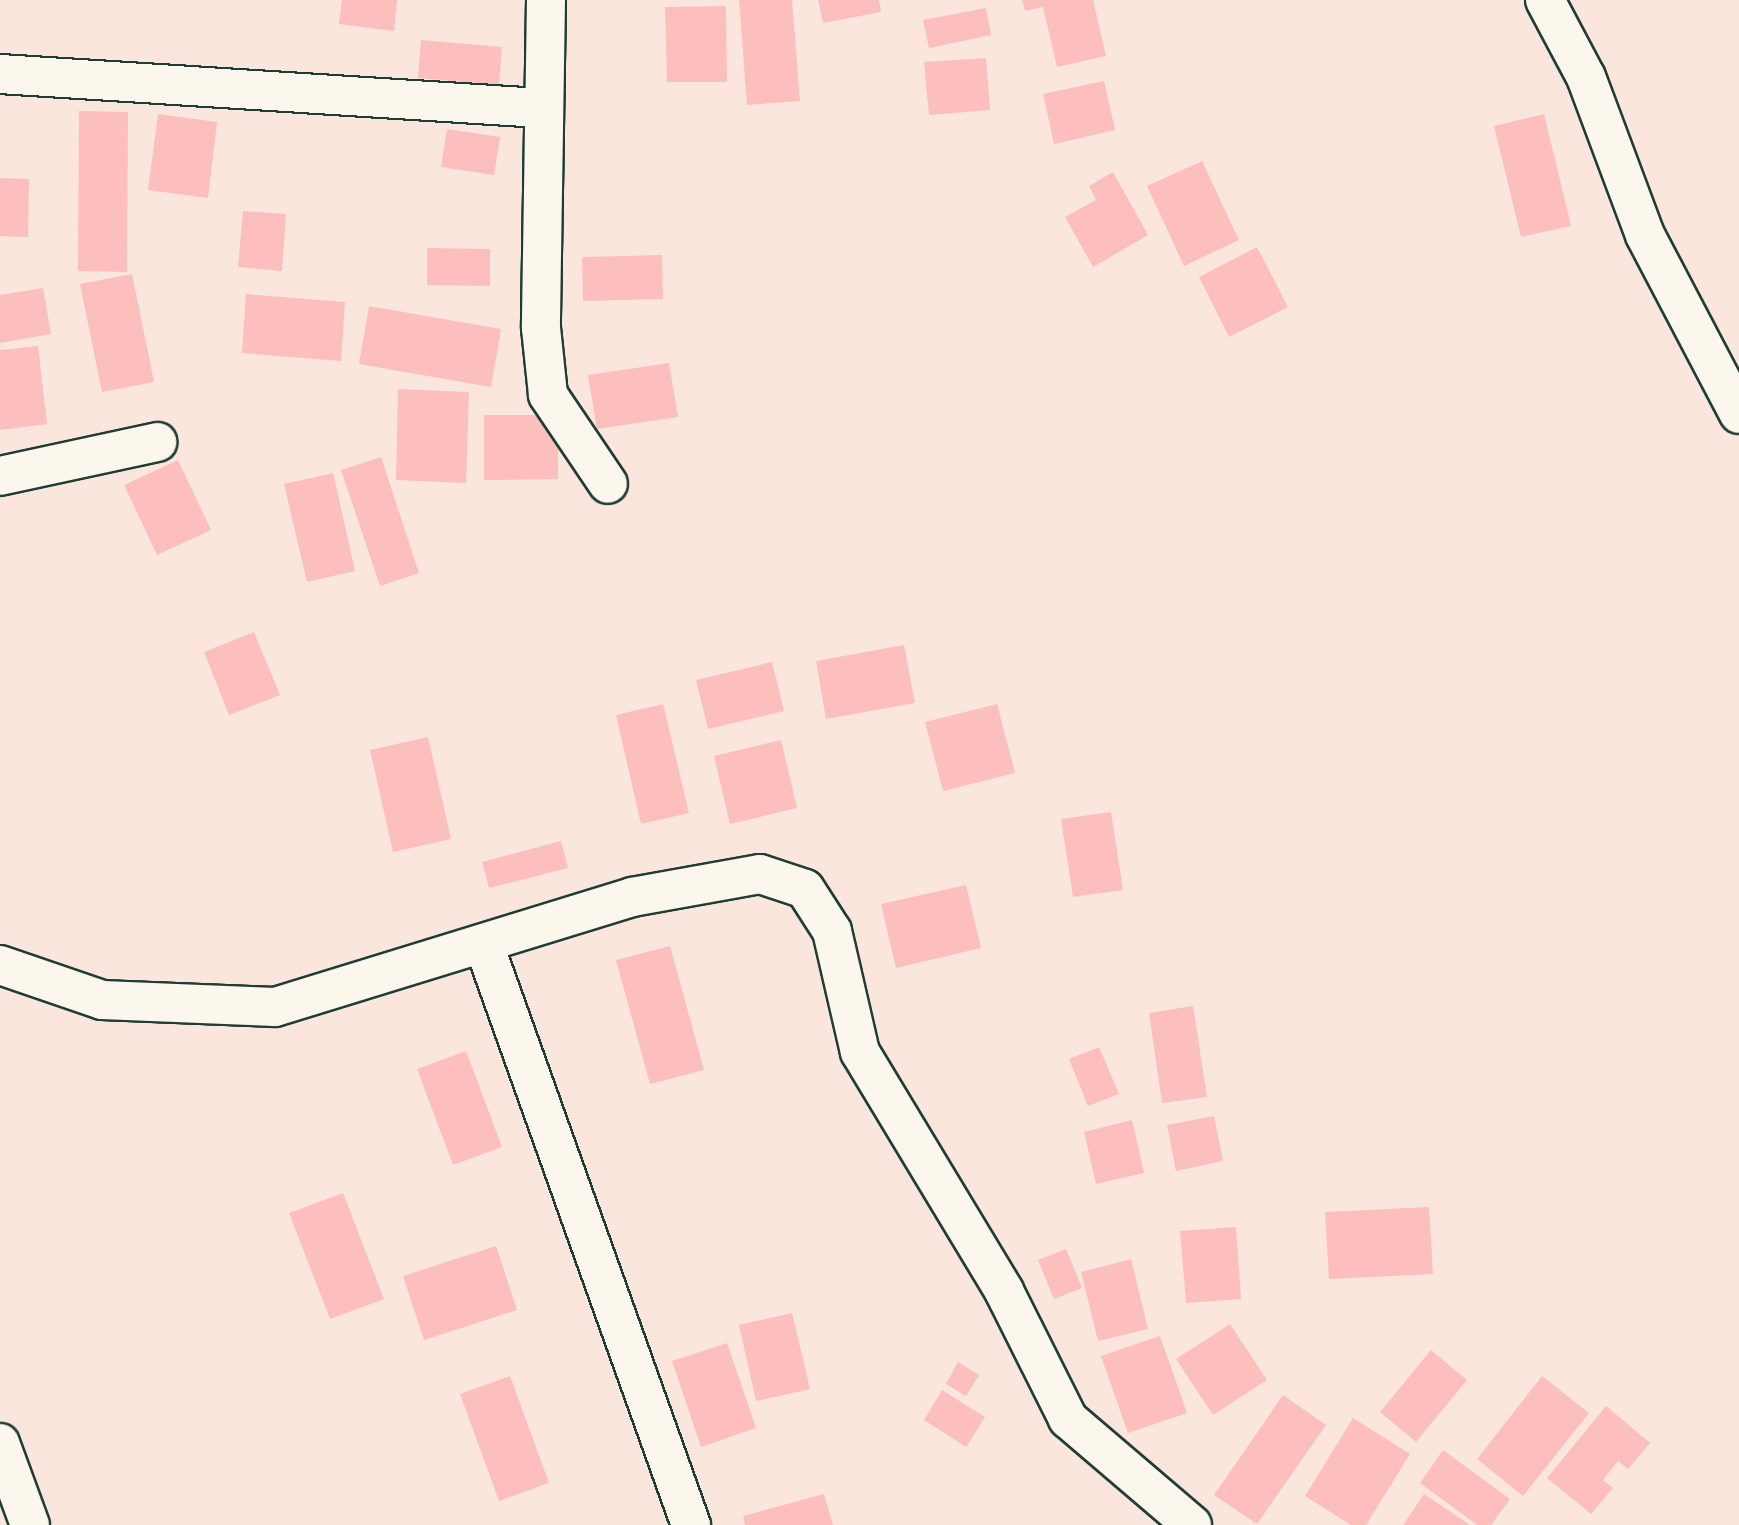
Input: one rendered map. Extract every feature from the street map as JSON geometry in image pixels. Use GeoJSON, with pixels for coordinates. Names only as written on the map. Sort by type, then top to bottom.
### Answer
{"type":"FeatureCollection","features":[{"type":"Feature","properties":{"kind":"street"},"geometry":{"type":"LineString","coordinates":[[546,0],[540,108],[548,395],[608,484]]}},
{"type":"Feature","properties":{"kind":"street"},"geometry":{"type":"LineString","coordinates":[[1545,0],[1586,77],[1645,235],[1739,414]]}},
{"type":"Feature","properties":{"kind":"street"},"geometry":{"type":"LineString","coordinates":[[0,74],[540,108]]}},
{"type":"Feature","properties":{"kind":"street"},"geometry":{"type":"LineString","coordinates":[[0,476],[157,442]]}},
{"type":"Feature","properties":{"kind":"street"},"geometry":{"type":"LineString","coordinates":[[0,965],[102,1000],[275,1007],[632,897],[745,877],[805,889],[832,931],[860,1052],[1004,1291],[1068,1419],[1192,1525]]}},
{"type":"Feature","properties":{"kind":"street"},"geometry":{"type":"LineString","coordinates":[[484,945],[691,1525]]}},
{"type":"Feature","properties":{"kind":"street"},"geometry":{"type":"LineString","coordinates":[[0,1443],[30,1525]]}},
{"type":"Feature","properties":{"kind":"building"},"geometry":{"type":"Polygon","coordinates":[[[342,0],[397,0],[394,31],[339,24],[342,0]]]}},
{"type":"Feature","properties":{"kind":"building"},"geometry":{"type":"Polygon","coordinates":[[[739,0],[792,0],[800,101],[747,105],[739,0]]]}},
{"type":"Feature","properties":{"kind":"building"},"geometry":{"type":"Polygon","coordinates":[[[818,0],[879,0],[881,12],[823,23],[818,0]]]}},
{"type":"Feature","properties":{"kind":"building"},"geometry":{"type":"Polygon","coordinates":[[[1022,0],[1093,0],[1106,56],[1057,67],[1043,7],[1025,11],[1022,0]]]}},
{"type":"Feature","properties":{"kind":"building"},"geometry":{"type":"Polygon","coordinates":[[[726,6],[727,82],[667,82],[665,7],[726,6]]]}},
{"type":"Feature","properties":{"kind":"building"},"geometry":{"type":"Polygon","coordinates":[[[986,8],[991,35],[929,48],[923,20],[986,8]]]}},
{"type":"Feature","properties":{"kind":"building"},"geometry":{"type":"Polygon","coordinates":[[[421,40],[502,47],[499,85],[418,78],[421,40]]]}},
{"type":"Feature","properties":{"kind":"building"},"geometry":{"type":"Polygon","coordinates":[[[986,58],[990,110],[929,115],[924,62],[986,58]]]}},
{"type":"Feature","properties":{"kind":"building"},"geometry":{"type":"Polygon","coordinates":[[[1104,81],[1115,130],[1054,144],[1043,94],[1104,81]]]}},
{"type":"Feature","properties":{"kind":"building"},"geometry":{"type":"Polygon","coordinates":[[[79,111],[128,112],[127,272],[78,271],[79,111]]]}},
{"type":"Feature","properties":{"kind":"building"},"geometry":{"type":"Polygon","coordinates":[[[158,114],[217,122],[208,198],[148,190],[158,114]]]}},
{"type":"Feature","properties":{"kind":"building"},"geometry":{"type":"Polygon","coordinates":[[[1544,114],[1571,226],[1521,237],[1494,126],[1544,114]]]}},
{"type":"Feature","properties":{"kind":"building"},"geometry":{"type":"Polygon","coordinates":[[[447,129],[500,137],[494,175],[441,167],[447,129]]]}},
{"type":"Feature","properties":{"kind":"building"},"geometry":{"type":"Polygon","coordinates":[[[1202,161],[1239,240],[1184,266],[1147,186],[1202,161]]]}},
{"type":"Feature","properties":{"kind":"building"},"geometry":{"type":"Polygon","coordinates":[[[1113,172],[1148,235],[1093,267],[1065,217],[1096,200],[1089,186],[1113,172]]]}},
{"type":"Feature","properties":{"kind":"building"},"geometry":{"type":"Polygon","coordinates":[[[0,178],[29,179],[28,237],[0,236],[0,178]]]}},
{"type":"Feature","properties":{"kind":"building"},"geometry":{"type":"Polygon","coordinates":[[[243,211],[286,214],[282,271],[238,267],[243,211]]]}},
{"type":"Feature","properties":{"kind":"building"},"geometry":{"type":"Polygon","coordinates":[[[1257,247],[1288,307],[1229,337],[1199,277],[1257,247]]]}},
{"type":"Feature","properties":{"kind":"building"},"geometry":{"type":"Polygon","coordinates":[[[427,248],[490,249],[490,286],[427,285],[427,248]]]}},
{"type":"Feature","properties":{"kind":"building"},"geometry":{"type":"Polygon","coordinates":[[[662,255],[663,299],[583,301],[582,257],[662,255]]]}},
{"type":"Feature","properties":{"kind":"building"},"geometry":{"type":"Polygon","coordinates":[[[132,274],[154,382],[102,392],[80,284],[132,274]]]}},
{"type":"Feature","properties":{"kind":"building"},"geometry":{"type":"Polygon","coordinates":[[[43,288],[51,334],[0,343],[0,295],[43,288]]]}},
{"type":"Feature","properties":{"kind":"building"},"geometry":{"type":"Polygon","coordinates":[[[246,294],[345,302],[341,361],[242,353],[246,294]]]}},
{"type":"Feature","properties":{"kind":"building"},"geometry":{"type":"Polygon","coordinates":[[[369,306],[501,329],[491,387],[359,364],[369,306]]]}},
{"type":"Feature","properties":{"kind":"building"},"geometry":{"type":"Polygon","coordinates":[[[38,346],[47,424],[0,430],[0,350],[38,346]]]}},
{"type":"Feature","properties":{"kind":"building"},"geometry":{"type":"Polygon","coordinates":[[[669,363],[678,417],[597,429],[588,375],[669,363]]]}},
{"type":"Feature","properties":{"kind":"building"},"geometry":{"type":"Polygon","coordinates":[[[398,389],[469,392],[466,483],[396,480],[398,389]]]}},
{"type":"Feature","properties":{"kind":"building"},"geometry":{"type":"Polygon","coordinates":[[[484,415],[558,415],[558,479],[484,480],[484,415]]]}},
{"type":"Feature","properties":{"kind":"building"},"geometry":{"type":"Polygon","coordinates":[[[381,457],[419,573],[380,586],[341,470],[381,457]]]}},
{"type":"Feature","properties":{"kind":"building"},"geometry":{"type":"Polygon","coordinates":[[[178,460],[211,530],[157,555],[124,485],[178,460]]]}},
{"type":"Feature","properties":{"kind":"building"},"geometry":{"type":"Polygon","coordinates":[[[333,473],[355,571],[307,582],[284,484],[333,473]]]}},
{"type":"Feature","properties":{"kind":"building"},"geometry":{"type":"Polygon","coordinates":[[[254,632],[280,695],[229,715],[204,652],[254,632]]]}},
{"type":"Feature","properties":{"kind":"building"},"geometry":{"type":"Polygon","coordinates":[[[904,645],[915,703],[826,719],[816,661],[904,645]]]}},
{"type":"Feature","properties":{"kind":"building"},"geometry":{"type":"Polygon","coordinates":[[[772,662],[784,711],[708,729],[696,680],[772,662]]]}},
{"type":"Feature","properties":{"kind":"building"},"geometry":{"type":"Polygon","coordinates":[[[663,704],[689,813],[641,824],[616,715],[663,704]]]}},
{"type":"Feature","properties":{"kind":"building"},"geometry":{"type":"Polygon","coordinates":[[[997,704],[1015,773],[943,791],[925,722],[997,704]]]}},
{"type":"Feature","properties":{"kind":"building"},"geometry":{"type":"Polygon","coordinates":[[[428,737],[451,839],[393,852],[370,750],[428,737]]]}},
{"type":"Feature","properties":{"kind":"building"},"geometry":{"type":"Polygon","coordinates":[[[781,740],[797,808],[730,824],[714,756],[781,740]]]}},
{"type":"Feature","properties":{"kind":"building"},"geometry":{"type":"Polygon","coordinates":[[[1111,812],[1123,890],[1073,897],[1061,819],[1111,812]]]}},
{"type":"Feature","properties":{"kind":"building"},"geometry":{"type":"Polygon","coordinates":[[[561,841],[568,868],[489,888],[482,862],[561,841]]]}},
{"type":"Feature","properties":{"kind":"building"},"geometry":{"type":"Polygon","coordinates":[[[966,885],[981,948],[896,968],[881,904],[966,885]]]}},
{"type":"Feature","properties":{"kind":"building"},"geometry":{"type":"Polygon","coordinates":[[[670,946],[704,1070],[650,1084],[616,960],[670,946]]]}},
{"type":"Feature","properties":{"kind":"building"},"geometry":{"type":"Polygon","coordinates":[[[1193,1006],[1207,1097],[1162,1103],[1149,1013],[1193,1006]]]}},
{"type":"Feature","properties":{"kind":"building"},"geometry":{"type":"Polygon","coordinates":[[[1099,1047],[1119,1094],[1088,1106],[1069,1059],[1099,1047]]]}},
{"type":"Feature","properties":{"kind":"building"},"geometry":{"type":"Polygon","coordinates":[[[466,1051],[502,1147],[453,1165],[417,1069],[466,1051]]]}},
{"type":"Feature","properties":{"kind":"building"},"geometry":{"type":"Polygon","coordinates":[[[1214,1116],[1223,1161],[1176,1171],[1167,1125],[1214,1116]]]}},
{"type":"Feature","properties":{"kind":"building"},"geometry":{"type":"Polygon","coordinates":[[[1132,1120],[1144,1173],[1096,1184],[1084,1132],[1132,1120]]]}},
{"type":"Feature","properties":{"kind":"building"},"geometry":{"type":"Polygon","coordinates":[[[343,1193],[384,1299],[330,1319],[289,1213],[343,1193]]]}},
{"type":"Feature","properties":{"kind":"building"},"geometry":{"type":"Polygon","coordinates":[[[1429,1207],[1433,1274],[1329,1279],[1325,1212],[1429,1207]]]}},
{"type":"Feature","properties":{"kind":"building"},"geometry":{"type":"Polygon","coordinates":[[[1236,1227],[1241,1299],[1186,1303],[1180,1231],[1236,1227]]]}},
{"type":"Feature","properties":{"kind":"building"},"geometry":{"type":"Polygon","coordinates":[[[496,1246],[517,1310],[424,1340],[403,1276],[496,1246]]]}},
{"type":"Feature","properties":{"kind":"building"},"geometry":{"type":"Polygon","coordinates":[[[1066,1249],[1082,1288],[1054,1299],[1038,1260],[1066,1249]]]}},
{"type":"Feature","properties":{"kind":"building"},"geometry":{"type":"Polygon","coordinates":[[[1131,1259],[1148,1329],[1098,1341],[1081,1272],[1131,1259]]]}},
{"type":"Feature","properties":{"kind":"building"},"geometry":{"type":"Polygon","coordinates":[[[792,1313],[810,1389],[756,1401],[739,1325],[792,1313]]]}},
{"type":"Feature","properties":{"kind":"building"},"geometry":{"type":"Polygon","coordinates":[[[1230,1324],[1267,1380],[1213,1415],[1176,1359],[1230,1324]]]}},
{"type":"Feature","properties":{"kind":"building"},"geometry":{"type":"Polygon","coordinates":[[[1160,1336],[1187,1413],[1128,1433],[1101,1356],[1160,1336]]]}},
{"type":"Feature","properties":{"kind":"building"},"geometry":{"type":"Polygon","coordinates":[[[727,1343],[756,1428],[701,1447],[672,1361],[727,1343]]]}},
{"type":"Feature","properties":{"kind":"building"},"geometry":{"type":"Polygon","coordinates":[[[1431,1350],[1467,1380],[1416,1442],[1380,1412],[1431,1350]]]}},
{"type":"Feature","properties":{"kind":"building"},"geometry":{"type":"Polygon","coordinates":[[[958,1362],[979,1375],[966,1396],[946,1384],[958,1362]]]}},
{"type":"Feature","properties":{"kind":"building"},"geometry":{"type":"Polygon","coordinates":[[[510,1376],[549,1483],[499,1501],[460,1394],[510,1376]]]}},
{"type":"Feature","properties":{"kind":"building"},"geometry":{"type":"Polygon","coordinates":[[[1542,1376],[1589,1413],[1523,1496],[1477,1459],[1542,1376]]]}},
{"type":"Feature","properties":{"kind":"building"},"geometry":{"type":"Polygon","coordinates":[[[942,1390],[985,1417],[966,1447],[924,1420],[942,1390]]]}},
{"type":"Feature","properties":{"kind":"building"},"geometry":{"type":"Polygon","coordinates":[[[1283,1395],[1326,1425],[1257,1524],[1214,1495],[1283,1395]]]}},
{"type":"Feature","properties":{"kind":"building"},"geometry":{"type":"Polygon","coordinates":[[[1606,1406],[1650,1443],[1628,1469],[1618,1461],[1603,1480],[1613,1488],[1591,1514],[1547,1478],[1606,1406]]]}},
{"type":"Feature","properties":{"kind":"building"},"geometry":{"type":"Polygon","coordinates":[[[1353,1418],[1410,1454],[1366,1525],[1351,1525],[1305,1496],[1353,1418]]]}},
{"type":"Feature","properties":{"kind":"building"},"geometry":{"type":"Polygon","coordinates":[[[1443,1450],[1510,1499],[1491,1525],[1477,1525],[1420,1483],[1443,1450]]]}},
{"type":"Feature","properties":{"kind":"building"},"geometry":{"type":"Polygon","coordinates":[[[824,1494],[833,1525],[745,1525],[743,1516],[824,1494]]]}},
{"type":"Feature","properties":{"kind":"building"},"geometry":{"type":"Polygon","coordinates":[[[1424,1494],[1470,1525],[1403,1525],[1424,1494]]]}}]}
